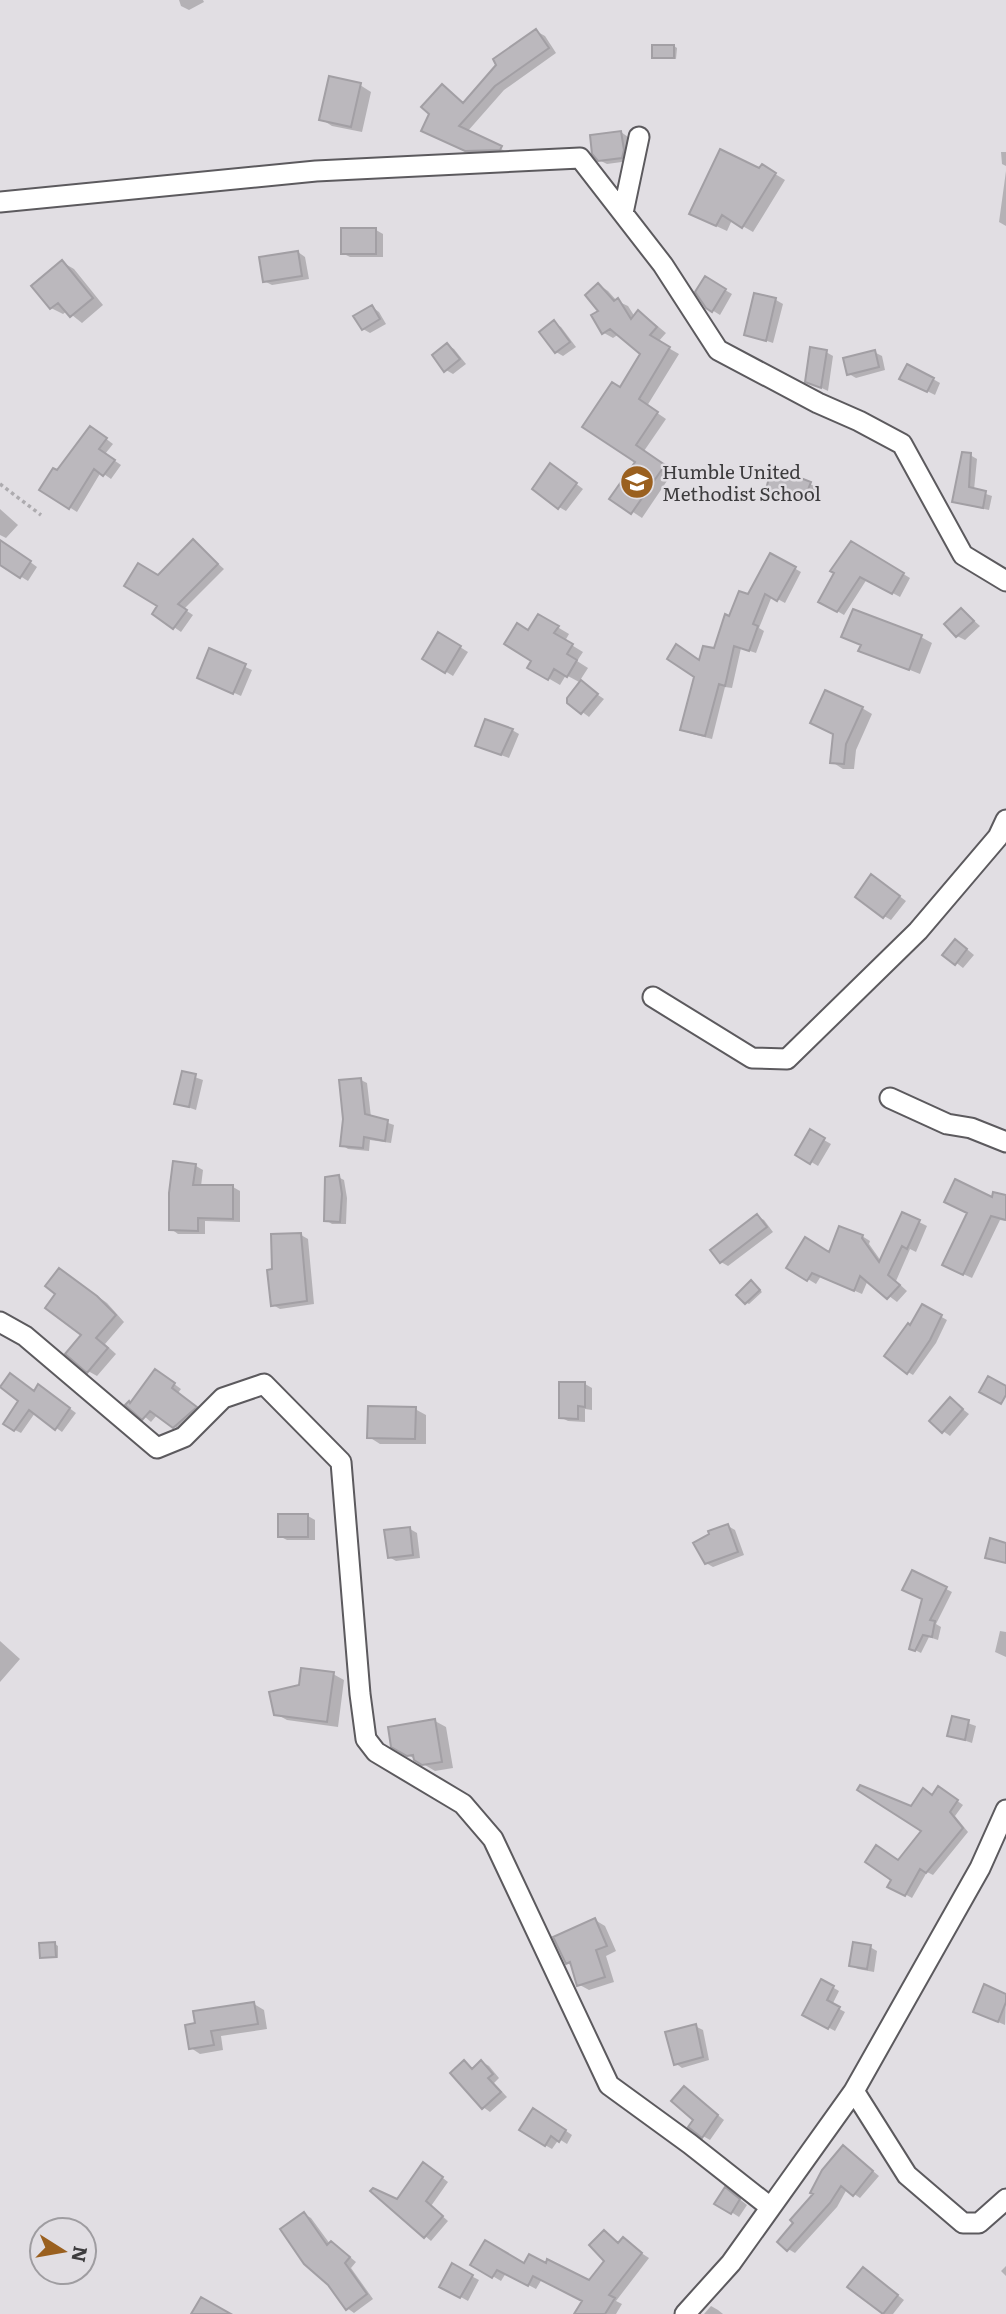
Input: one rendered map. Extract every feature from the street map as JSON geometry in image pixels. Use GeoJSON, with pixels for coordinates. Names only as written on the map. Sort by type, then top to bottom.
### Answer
{"type":"FeatureCollection","features":[{"type":"Feature","properties":{"kind":"street"},"geometry":{"type":"LineString","coordinates":[[623,213],[639,137]]}},
{"type":"Feature","properties":{"kind":"street"},"geometry":{"type":"LineString","coordinates":[[0,202],[316,170],[580,158],[663,265],[718,350],[817,404],[859,421],[902,444],[963,555],[1006,581]]}},
{"type":"Feature","properties":{"kind":"street"},"geometry":{"type":"LineString","coordinates":[[653,998],[752,1058],[787,1059],[918,931],[998,837],[1006,820]]}},
{"type":"Feature","properties":{"kind":"street"},"geometry":{"type":"LineString","coordinates":[[890,1098],[947,1124],[971,1128],[1006,1142]]}},
{"type":"Feature","properties":{"kind":"street"},"geometry":{"type":"LineString","coordinates":[[0,1322],[25,1336],[157,1448],[184,1437],[223,1398],[264,1384],[341,1462],[366,1739],[376,1752],[463,1804],[494,1839],[609,2085],[770,2207]]}},
{"type":"Feature","properties":{"kind":"street"},"geometry":{"type":"LineString","coordinates":[[685,2314],[731,2263],[853,2091],[980,1868],[1006,1810]]}},
{"type":"Feature","properties":{"kind":"street"},"geometry":{"type":"LineString","coordinates":[[853,2091],[907,2175],[963,2223],[979,2223],[1006,2199]]}},
{"type":"Feature","properties":{"kind":"path"},"geometry":{"type":"LineString","coordinates":[[0,484],[41,515]]}},
{"type":"Feature","properties":{"kind":"building"},"geometry":{"type":"Polygon","coordinates":[[[536,29],[549,48],[495,86],[459,126],[502,146],[500,150],[465,151],[421,131],[429,114],[421,107],[442,84],[463,103],[496,65],[493,59],[536,29]]]}},
{"type":"Feature","properties":{"kind":"building"},"geometry":{"type":"Polygon","coordinates":[[[652,45],[674,45],[674,58],[652,58],[652,45]]]}},
{"type":"Feature","properties":{"kind":"building"},"geometry":{"type":"Polygon","coordinates":[[[329,76],[361,83],[351,127],[319,120],[329,76]]]}},
{"type":"Feature","properties":{"kind":"building"},"geometry":{"type":"Polygon","coordinates":[[[621,131],[624,150],[622,158],[598,161],[592,154],[590,135],[621,131]]]}},
{"type":"Feature","properties":{"kind":"building"},"geometry":{"type":"Polygon","coordinates":[[[720,149],[759,168],[762,164],[776,173],[742,228],[722,215],[716,226],[689,214],[720,149]]]}},
{"type":"Feature","properties":{"kind":"building"},"geometry":{"type":"Polygon","coordinates":[[[341,228],[376,228],[376,254],[341,254],[341,228]]]}},
{"type":"Feature","properties":{"kind":"building"},"geometry":{"type":"Polygon","coordinates":[[[298,251],[302,276],[263,282],[259,257],[298,251]]]}},
{"type":"Feature","properties":{"kind":"building"},"geometry":{"type":"Polygon","coordinates":[[[62,260],[93,298],[70,317],[58,303],[50,309],[31,286],[62,260]]]}},
{"type":"Feature","properties":{"kind":"building"},"geometry":{"type":"Polygon","coordinates":[[[705,276],[726,289],[712,312],[695,292],[705,276]]]}},
{"type":"Feature","properties":{"kind":"building"},"geometry":{"type":"Polygon","coordinates":[[[598,283],[614,301],[618,298],[631,319],[638,310],[657,327],[650,335],[670,347],[639,399],[658,412],[636,445],[665,465],[631,514],[609,499],[635,462],[582,427],[612,382],[620,387],[640,354],[610,329],[602,334],[591,315],[598,311],[585,295],[598,283]]]}},
{"type":"Feature","properties":{"kind":"building"},"geometry":{"type":"Polygon","coordinates":[[[754,293],[776,298],[766,341],[744,335],[754,293]]]}},
{"type":"Feature","properties":{"kind":"building"},"geometry":{"type":"Polygon","coordinates":[[[372,305],[380,319],[362,330],[353,316],[372,305]]]}},
{"type":"Feature","properties":{"kind":"building"},"geometry":{"type":"Polygon","coordinates":[[[554,320],[570,342],[555,353],[539,332],[554,320]]]}},
{"type":"Feature","properties":{"kind":"building"},"geometry":{"type":"Polygon","coordinates":[[[447,343],[460,359],[444,372],[432,355],[447,343]]]}},
{"type":"Feature","properties":{"kind":"building"},"geometry":{"type":"Polygon","coordinates":[[[810,347],[827,350],[821,388],[805,382],[810,347]]]}},
{"type":"Feature","properties":{"kind":"building"},"geometry":{"type":"Polygon","coordinates":[[[875,350],[879,367],[847,375],[843,358],[875,350]]]}},
{"type":"Feature","properties":{"kind":"building"},"geometry":{"type":"Polygon","coordinates":[[[907,364],[934,378],[927,392],[899,379],[907,364]]]}},
{"type":"Feature","properties":{"kind":"building"},"geometry":{"type":"Polygon","coordinates":[[[90,426],[107,438],[99,449],[115,460],[103,476],[94,469],[69,509],[39,490],[53,468],[57,470],[90,426]]]}},
{"type":"Feature","properties":{"kind":"building"},"geometry":{"type":"Polygon","coordinates":[[[962,452],[971,453],[969,487],[986,491],[983,508],[952,502],[962,452]]]}},
{"type":"Feature","properties":{"kind":"building"},"geometry":{"type":"Polygon","coordinates":[[[550,463],[577,483],[558,509],[532,489],[550,463]]]}},
{"type":"Feature","properties":{"kind":"building"},"geometry":{"type":"Polygon","coordinates":[[[771,469],[811,482],[805,497],[786,490],[784,498],[765,494],[771,469]]]}},
{"type":"Feature","properties":{"kind":"building"},"geometry":{"type":"Polygon","coordinates":[[[193,539],[218,564],[178,604],[187,610],[173,629],[152,614],[157,606],[124,586],[138,563],[158,575],[193,539]]]}},
{"type":"Feature","properties":{"kind":"building"},"geometry":{"type":"Polygon","coordinates":[[[0,540],[31,561],[20,578],[0,565],[0,540]]]}},
{"type":"Feature","properties":{"kind":"building"},"geometry":{"type":"Polygon","coordinates":[[[851,541],[904,573],[892,594],[860,577],[837,612],[818,602],[834,573],[830,571],[851,541]]]}},
{"type":"Feature","properties":{"kind":"building"},"geometry":{"type":"Polygon","coordinates":[[[770,553],[796,567],[777,601],[765,594],[753,624],[758,626],[749,651],[734,646],[725,686],[719,684],[705,736],[680,730],[694,677],[667,659],[676,644],[699,660],[703,646],[714,648],[725,614],[729,616],[739,591],[748,594],[770,553]]]}},
{"type":"Feature","properties":{"kind":"building"},"geometry":{"type":"Polygon","coordinates":[[[961,608],[974,621],[956,637],[944,624],[961,608]]]}},
{"type":"Feature","properties":{"kind":"building"},"geometry":{"type":"Polygon","coordinates":[[[853,609],[922,635],[909,670],[858,651],[861,645],[841,637],[853,609]]]}},
{"type":"Feature","properties":{"kind":"building"},"geometry":{"type":"Polygon","coordinates":[[[538,614],[559,626],[554,633],[573,644],[567,654],[577,660],[567,677],[554,669],[548,680],[527,668],[531,661],[504,644],[517,623],[528,630],[538,614]]]}},
{"type":"Feature","properties":{"kind":"building"},"geometry":{"type":"Polygon","coordinates":[[[438,632],[461,646],[445,673],[422,659],[438,632]]]}},
{"type":"Feature","properties":{"kind":"building"},"geometry":{"type":"Polygon","coordinates":[[[209,648],[246,664],[233,694],[197,678],[209,648]]]}},
{"type":"Feature","properties":{"kind":"building"},"geometry":{"type":"Polygon","coordinates":[[[581,680],[598,694],[581,714],[567,703],[567,698],[581,680]]]}},
{"type":"Feature","properties":{"kind":"building"},"geometry":{"type":"Polygon","coordinates":[[[825,690],[863,707],[846,744],[844,764],[830,763],[833,734],[810,723],[825,690]]]}},
{"type":"Feature","properties":{"kind":"building"},"geometry":{"type":"Polygon","coordinates":[[[485,719],[513,729],[501,755],[475,746],[485,719]]]}},
{"type":"Feature","properties":{"kind":"building"},"geometry":{"type":"Polygon","coordinates":[[[871,874],[900,896],[883,918],[855,897],[871,874]]]}},
{"type":"Feature","properties":{"kind":"building"},"geometry":{"type":"Polygon","coordinates":[[[955,939],[967,949],[955,965],[942,955],[955,939]]]}},
{"type":"Feature","properties":{"kind":"building"},"geometry":{"type":"Polygon","coordinates":[[[182,1071],[196,1074],[189,1107],[174,1104],[182,1071]]]}},
{"type":"Feature","properties":{"kind":"building"},"geometry":{"type":"Polygon","coordinates":[[[361,1078],[365,1114],[388,1120],[385,1141],[364,1137],[363,1148],[340,1146],[343,1119],[339,1080],[361,1078]]]}},
{"type":"Feature","properties":{"kind":"building"},"geometry":{"type":"Polygon","coordinates":[[[810,1129],[825,1138],[810,1164],[795,1155],[810,1129]]]}},
{"type":"Feature","properties":{"kind":"building"},"geometry":{"type":"Polygon","coordinates":[[[173,1161],[196,1164],[193,1185],[233,1185],[233,1219],[198,1218],[198,1231],[169,1230],[169,1193],[173,1161]]]}},
{"type":"Feature","properties":{"kind":"building"},"geometry":{"type":"Polygon","coordinates":[[[339,1175],[342,1194],[340,1222],[324,1221],[325,1177],[339,1175]]]}},
{"type":"Feature","properties":{"kind":"building"},"geometry":{"type":"Polygon","coordinates":[[[955,1179],[992,1197],[993,1192],[1006,1195],[1006,1220],[991,1216],[963,1275],[942,1265],[967,1213],[944,1202],[955,1179]]]}},
{"type":"Feature","properties":{"kind":"building"},"geometry":{"type":"Polygon","coordinates":[[[902,1212],[920,1220],[907,1249],[902,1246],[888,1275],[900,1285],[887,1299],[860,1276],[854,1291],[812,1273],[807,1281],[786,1268],[805,1237],[829,1252],[839,1226],[863,1235],[862,1238],[879,1262],[902,1212]]]}},
{"type":"Feature","properties":{"kind":"building"},"geometry":{"type":"Polygon","coordinates":[[[757,1214],[767,1227],[720,1263],[710,1250],[757,1214]]]}},
{"type":"Feature","properties":{"kind":"building"},"geometry":{"type":"Polygon","coordinates":[[[301,1233],[307,1301],[271,1306],[267,1270],[272,1269],[271,1234],[301,1233]]]}},
{"type":"Feature","properties":{"kind":"building"},"geometry":{"type":"Polygon","coordinates":[[[59,1268],[97,1296],[116,1315],[96,1338],[108,1348],[87,1373],[65,1354],[81,1335],[45,1308],[55,1294],[45,1286],[59,1268]]]}},
{"type":"Feature","properties":{"kind":"building"},"geometry":{"type":"Polygon","coordinates":[[[751,1280],[760,1290],[745,1304],[736,1295],[751,1280]]]}},
{"type":"Feature","properties":{"kind":"building"},"geometry":{"type":"Polygon","coordinates":[[[922,1304],[942,1315],[930,1340],[907,1374],[884,1356],[908,1323],[910,1325],[922,1304]]]}},
{"type":"Feature","properties":{"kind":"building"},"geometry":{"type":"Polygon","coordinates":[[[155,1369],[175,1383],[172,1388],[197,1407],[173,1428],[150,1411],[142,1420],[125,1405],[129,1401],[130,1403],[155,1369]]]}},
{"type":"Feature","properties":{"kind":"building"},"geometry":{"type":"Polygon","coordinates":[[[10,1373],[34,1391],[38,1384],[70,1408],[55,1430],[29,1410],[14,1431],[3,1424],[18,1401],[0,1387],[10,1373]]]}},
{"type":"Feature","properties":{"kind":"building"},"geometry":{"type":"Polygon","coordinates":[[[988,1376],[1006,1386],[1006,1395],[1001,1404],[979,1392],[988,1376]]]}},
{"type":"Feature","properties":{"kind":"building"},"geometry":{"type":"Polygon","coordinates":[[[559,1382],[585,1382],[585,1407],[578,1406],[578,1419],[559,1418],[559,1382]]]}},
{"type":"Feature","properties":{"kind":"building"},"geometry":{"type":"Polygon","coordinates":[[[950,1397],[963,1409],[942,1433],[929,1421],[950,1397]]]}},
{"type":"Feature","properties":{"kind":"building"},"geometry":{"type":"Polygon","coordinates":[[[368,1406],[416,1407],[415,1439],[367,1438],[368,1406]]]}},
{"type":"Feature","properties":{"kind":"building"},"geometry":{"type":"Polygon","coordinates":[[[278,1514],[308,1514],[308,1537],[278,1537],[278,1514]]]}},
{"type":"Feature","properties":{"kind":"building"},"geometry":{"type":"Polygon","coordinates":[[[728,1524],[738,1552],[705,1564],[693,1543],[709,1534],[708,1531],[728,1524]]]}},
{"type":"Feature","properties":{"kind":"building"},"geometry":{"type":"Polygon","coordinates":[[[410,1527],[413,1555],[388,1558],[384,1530],[410,1527]]]}},
{"type":"Feature","properties":{"kind":"building"},"geometry":{"type":"Polygon","coordinates":[[[990,1538],[1006,1543],[1006,1563],[985,1558],[990,1538]]]}},
{"type":"Feature","properties":{"kind":"building"},"geometry":{"type":"Polygon","coordinates":[[[912,1570],[947,1587],[930,1620],[935,1621],[932,1637],[923,1635],[915,1651],[909,1649],[922,1599],[902,1590],[912,1570]]]}},
{"type":"Feature","properties":{"kind":"building"},"geometry":{"type":"Polygon","coordinates":[[[301,1668],[334,1672],[327,1722],[274,1715],[269,1692],[299,1685],[301,1668]]]}},
{"type":"Feature","properties":{"kind":"building"},"geometry":{"type":"Polygon","coordinates":[[[952,1716],[969,1720],[965,1740],[947,1736],[952,1716]]]}},
{"type":"Feature","properties":{"kind":"building"},"geometry":{"type":"Polygon","coordinates":[[[435,1719],[442,1762],[422,1765],[414,1760],[413,1755],[407,1756],[391,1747],[388,1727],[435,1719]]]}},
{"type":"Feature","properties":{"kind":"building"},"geometry":{"type":"Polygon","coordinates":[[[860,1785],[911,1806],[923,1788],[932,1795],[938,1786],[958,1800],[950,1812],[963,1828],[926,1873],[920,1869],[905,1896],[887,1887],[891,1880],[865,1862],[876,1845],[898,1860],[921,1831],[857,1790],[860,1785]]]}},
{"type":"Feature","properties":{"kind":"building"},"geometry":{"type":"Polygon","coordinates":[[[595,1918],[607,1946],[596,1950],[605,1977],[577,1986],[570,1962],[566,1964],[553,1937],[595,1918]]]}},
{"type":"Feature","properties":{"kind":"building"},"geometry":{"type":"Polygon","coordinates":[[[55,1942],[56,1957],[40,1958],[39,1943],[55,1942]]]}},
{"type":"Feature","properties":{"kind":"building"},"geometry":{"type":"Polygon","coordinates":[[[853,1942],[871,1945],[867,1969],[849,1966],[853,1942]]]}},
{"type":"Feature","properties":{"kind":"building"},"geometry":{"type":"Polygon","coordinates":[[[821,1979],[834,1986],[827,2000],[840,2007],[828,2029],[802,2015],[821,1979]]]}},
{"type":"Feature","properties":{"kind":"building"},"geometry":{"type":"Polygon","coordinates":[[[984,1984],[1006,1994],[1006,2002],[998,2022],[973,2012],[984,1984]]]}},
{"type":"Feature","properties":{"kind":"building"},"geometry":{"type":"Polygon","coordinates":[[[254,2002],[258,2024],[211,2031],[214,2045],[189,2049],[185,2025],[195,2023],[193,2011],[254,2002]]]}},
{"type":"Feature","properties":{"kind":"building"},"geometry":{"type":"Polygon","coordinates":[[[696,2024],[703,2057],[674,2065],[665,2032],[696,2024]]]}},
{"type":"Feature","properties":{"kind":"building"},"geometry":{"type":"Polygon","coordinates":[[[464,2060],[472,2069],[481,2060],[493,2074],[488,2078],[501,2092],[482,2109],[450,2073],[464,2060]]]}},
{"type":"Feature","properties":{"kind":"building"},"geometry":{"type":"Polygon","coordinates":[[[684,2086],[718,2115],[702,2138],[688,2127],[693,2120],[671,2101],[684,2086]]]}},
{"type":"Feature","properties":{"kind":"building"},"geometry":{"type":"Polygon","coordinates":[[[533,2108],[566,2130],[559,2142],[551,2136],[545,2146],[519,2130],[533,2108]]]}},
{"type":"Feature","properties":{"kind":"building"},"geometry":{"type":"Polygon","coordinates":[[[843,2145],[873,2171],[853,2196],[841,2186],[830,2203],[787,2251],[777,2242],[793,2223],[790,2220],[813,2194],[810,2193],[822,2170],[843,2145]]]}},
{"type":"Feature","properties":{"kind":"building"},"geometry":{"type":"Polygon","coordinates":[[[423,2162],[443,2177],[426,2201],[443,2216],[424,2238],[370,2191],[373,2188],[397,2199],[423,2162]]]}},
{"type":"Feature","properties":{"kind":"building"},"geometry":{"type":"Polygon","coordinates":[[[725,2187],[740,2199],[731,2214],[714,2204],[725,2187]]]}},
{"type":"Feature","properties":{"kind":"building"},"geometry":{"type":"Polygon","coordinates":[[[304,2212],[327,2245],[331,2241],[350,2257],[345,2263],[367,2294],[346,2310],[328,2285],[304,2264],[280,2229],[304,2212]]]}},
{"type":"Feature","properties":{"kind":"building"},"geometry":{"type":"Polygon","coordinates":[[[604,2230],[618,2243],[623,2237],[642,2253],[609,2295],[615,2298],[605,2314],[574,2314],[582,2301],[533,2276],[528,2286],[497,2270],[492,2278],[470,2265],[485,2240],[524,2263],[529,2254],[546,2263],[547,2259],[589,2280],[604,2261],[589,2245],[604,2230]]]}},
{"type":"Feature","properties":{"kind":"building"},"geometry":{"type":"Polygon","coordinates":[[[452,2263],[473,2275],[460,2298],[439,2287],[452,2263]]]}},
{"type":"Feature","properties":{"kind":"building"},"geometry":{"type":"Polygon","coordinates":[[[863,2267],[898,2295],[883,2314],[847,2287],[863,2267]]]}},
{"type":"Feature","properties":{"kind":"building"},"geometry":{"type":"Polygon","coordinates":[[[201,2297],[231,2314],[191,2314],[201,2297]]]}},
{"type":"Feature","properties":{"kind":"place","name":"Humble United Methodist School"},"geometry":{"type":"Point","coordinates":[637,482]}}]}
